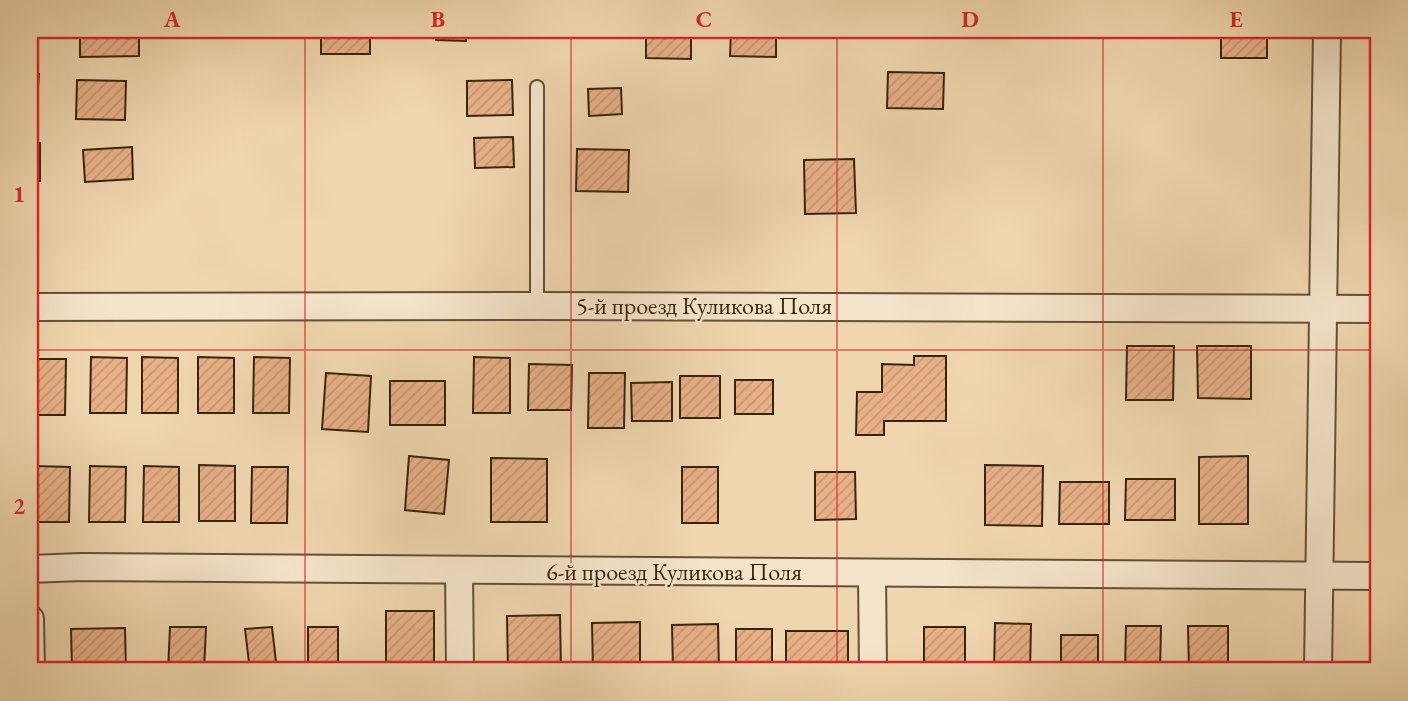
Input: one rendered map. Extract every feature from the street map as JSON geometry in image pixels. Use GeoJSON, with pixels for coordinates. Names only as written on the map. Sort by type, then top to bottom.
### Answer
{"type":"FeatureCollection","features":[{"type":"Feature","properties":{"kind":"street"},"geometry":{"type":"LineString","coordinates":[[1318,671],[1326,30]]}},
{"type":"Feature","properties":{"kind":"street","name":"5-й проезд Куликова Поля"},"geometry":{"type":"LineString","coordinates":[[30,307],[1378,309]]}},
{"type":"Feature","properties":{"kind":"street","name":"6-й проезд Куликова Поля"},"geometry":{"type":"LineString","coordinates":[[30,569],[81,567],[1378,576]]}},
{"type":"Feature","properties":{"kind":"street"},"geometry":{"type":"LineString","coordinates":[[460,570],[460,671]]}},
{"type":"Feature","properties":{"kind":"street"},"geometry":{"type":"LineString","coordinates":[[872,574],[873,671]]}},
{"type":"Feature","properties":{"kind":"street"},"geometry":{"type":"LineString","coordinates":[[30,619],[31,671]]}},
{"type":"Feature","properties":{"kind":"lane"},"geometry":{"type":"LineString","coordinates":[[537,88],[537,306]]}},
{"type":"Feature","properties":{"kind":"building"},"geometry":{"type":"Polygon","coordinates":[[[30,30],[37,30],[37,53],[30,53],[30,30]]]}},
{"type":"Feature","properties":{"kind":"building"},"geometry":{"type":"Polygon","coordinates":[[[80,30],[139,30],[139,56],[80,57],[80,30]]]}},
{"type":"Feature","properties":{"kind":"building"},"geometry":{"type":"Polygon","coordinates":[[[321,30],[370,30],[370,54],[321,54],[321,30]]]}},
{"type":"Feature","properties":{"kind":"building"},"geometry":{"type":"Polygon","coordinates":[[[437,30],[466,30],[466,41],[436,40],[437,30]]]}},
{"type":"Feature","properties":{"kind":"building"},"geometry":{"type":"Polygon","coordinates":[[[646,30],[691,30],[691,59],[646,58],[646,30]]]}},
{"type":"Feature","properties":{"kind":"building"},"geometry":{"type":"Polygon","coordinates":[[[731,30],[776,30],[776,57],[730,56],[731,30]]]}},
{"type":"Feature","properties":{"kind":"building"},"geometry":{"type":"Polygon","coordinates":[[[1221,32],[1267,32],[1267,58],[1221,58],[1221,32]]]}},
{"type":"Feature","properties":{"kind":"building"},"geometry":{"type":"Polygon","coordinates":[[[888,72],[944,73],[943,109],[887,108],[888,72]]]}},
{"type":"Feature","properties":{"kind":"building"},"geometry":{"type":"Polygon","coordinates":[[[30,73],[39,74],[36,113],[30,112],[30,73]]]}},
{"type":"Feature","properties":{"kind":"building"},"geometry":{"type":"Polygon","coordinates":[[[77,80],[126,81],[125,120],[76,119],[77,80]]]}},
{"type":"Feature","properties":{"kind":"building"},"geometry":{"type":"Polygon","coordinates":[[[512,80],[513,115],[467,116],[467,81],[512,80]]]}},
{"type":"Feature","properties":{"kind":"building"},"geometry":{"type":"Polygon","coordinates":[[[621,88],[622,114],[589,116],[588,89],[621,88]]]}},
{"type":"Feature","properties":{"kind":"building"},"geometry":{"type":"Polygon","coordinates":[[[513,137],[514,167],[475,168],[474,138],[513,137]]]}},
{"type":"Feature","properties":{"kind":"building"},"geometry":{"type":"Polygon","coordinates":[[[40,143],[40,181],[30,181],[30,144],[40,143]]]}},
{"type":"Feature","properties":{"kind":"building"},"geometry":{"type":"Polygon","coordinates":[[[132,147],[133,179],[85,182],[83,150],[132,147]]]}},
{"type":"Feature","properties":{"kind":"building"},"geometry":{"type":"Polygon","coordinates":[[[577,149],[629,150],[628,192],[576,191],[577,149]]]}},
{"type":"Feature","properties":{"kind":"building"},"geometry":{"type":"Polygon","coordinates":[[[854,159],[856,213],[805,214],[804,160],[854,159]]]}},
{"type":"Feature","properties":{"kind":"building"},"geometry":{"type":"Polygon","coordinates":[[[1127,346],[1174,346],[1173,400],[1126,400],[1127,346]]]}},
{"type":"Feature","properties":{"kind":"building"},"geometry":{"type":"Polygon","coordinates":[[[1197,346],[1251,346],[1251,399],[1198,398],[1197,346]]]}},
{"type":"Feature","properties":{"kind":"building"},"geometry":{"type":"Polygon","coordinates":[[[914,356],[946,356],[946,421],[884,421],[884,435],[856,435],[857,392],[882,392],[882,364],[914,365],[914,356]]]}},
{"type":"Feature","properties":{"kind":"building"},"geometry":{"type":"Polygon","coordinates":[[[91,357],[127,358],[126,413],[90,413],[91,357]]]}},
{"type":"Feature","properties":{"kind":"building"},"geometry":{"type":"Polygon","coordinates":[[[142,357],[178,358],[178,413],[142,413],[142,357]]]}},
{"type":"Feature","properties":{"kind":"building"},"geometry":{"type":"Polygon","coordinates":[[[198,357],[234,358],[234,413],[198,413],[198,357]]]}},
{"type":"Feature","properties":{"kind":"building"},"geometry":{"type":"Polygon","coordinates":[[[254,357],[290,358],[289,413],[253,413],[254,357]]]}},
{"type":"Feature","properties":{"kind":"building"},"geometry":{"type":"Polygon","coordinates":[[[474,357],[510,358],[510,413],[473,413],[474,357]]]}},
{"type":"Feature","properties":{"kind":"building"},"geometry":{"type":"Polygon","coordinates":[[[30,359],[66,359],[65,415],[30,415],[30,359]]]}},
{"type":"Feature","properties":{"kind":"building"},"geometry":{"type":"Polygon","coordinates":[[[529,364],[572,365],[571,410],[528,410],[529,364]]]}},
{"type":"Feature","properties":{"kind":"building"},"geometry":{"type":"Polygon","coordinates":[[[326,373],[371,376],[368,432],[322,429],[326,373]]]}},
{"type":"Feature","properties":{"kind":"building"},"geometry":{"type":"Polygon","coordinates":[[[589,373],[625,373],[624,428],[588,428],[589,373]]]}},
{"type":"Feature","properties":{"kind":"building"},"geometry":{"type":"Polygon","coordinates":[[[680,376],[720,376],[720,418],[680,418],[680,376]]]}},
{"type":"Feature","properties":{"kind":"building"},"geometry":{"type":"Polygon","coordinates":[[[735,380],[773,380],[773,414],[735,414],[735,380]]]}},
{"type":"Feature","properties":{"kind":"building"},"geometry":{"type":"Polygon","coordinates":[[[390,381],[445,381],[445,425],[390,425],[390,381]]]}},
{"type":"Feature","properties":{"kind":"building"},"geometry":{"type":"Polygon","coordinates":[[[672,382],[672,421],[632,421],[631,383],[672,382]]]}},
{"type":"Feature","properties":{"kind":"building"},"geometry":{"type":"Polygon","coordinates":[[[409,456],[449,460],[444,514],[405,510],[409,456]]]}},
{"type":"Feature","properties":{"kind":"building"},"geometry":{"type":"Polygon","coordinates":[[[1248,456],[1248,524],[1199,524],[1199,457],[1248,456]]]}},
{"type":"Feature","properties":{"kind":"building"},"geometry":{"type":"Polygon","coordinates":[[[491,458],[547,459],[547,522],[491,522],[491,458]]]}},
{"type":"Feature","properties":{"kind":"building"},"geometry":{"type":"Polygon","coordinates":[[[199,465],[235,466],[235,521],[199,521],[199,465]]]}},
{"type":"Feature","properties":{"kind":"building"},"geometry":{"type":"Polygon","coordinates":[[[985,465],[1043,466],[1042,526],[985,525],[985,465]]]}},
{"type":"Feature","properties":{"kind":"building"},"geometry":{"type":"Polygon","coordinates":[[[34,466],[70,467],[69,522],[34,522],[34,466]]]}},
{"type":"Feature","properties":{"kind":"building"},"geometry":{"type":"Polygon","coordinates":[[[90,466],[126,467],[125,522],[89,522],[90,466]]]}},
{"type":"Feature","properties":{"kind":"building"},"geometry":{"type":"Polygon","coordinates":[[[144,466],[179,467],[179,522],[143,522],[144,466]]]}},
{"type":"Feature","properties":{"kind":"building"},"geometry":{"type":"Polygon","coordinates":[[[252,467],[288,467],[287,523],[251,523],[252,467]]]}},
{"type":"Feature","properties":{"kind":"building"},"geometry":{"type":"Polygon","coordinates":[[[682,467],[718,467],[718,523],[682,523],[682,467]]]}},
{"type":"Feature","properties":{"kind":"building"},"geometry":{"type":"Polygon","coordinates":[[[815,472],[855,472],[856,519],[815,520],[815,472]]]}},
{"type":"Feature","properties":{"kind":"building"},"geometry":{"type":"Polygon","coordinates":[[[1126,479],[1175,479],[1175,520],[1125,520],[1126,479]]]}},
{"type":"Feature","properties":{"kind":"building"},"geometry":{"type":"Polygon","coordinates":[[[1060,482],[1109,482],[1109,524],[1059,524],[1060,482]]]}},
{"type":"Feature","properties":{"kind":"building"},"geometry":{"type":"Polygon","coordinates":[[[386,611],[434,611],[434,668],[386,668],[386,611]]]}},
{"type":"Feature","properties":{"kind":"building"},"geometry":{"type":"Polygon","coordinates":[[[560,615],[561,671],[508,671],[507,616],[560,615]]]}},
{"type":"Feature","properties":{"kind":"building"},"geometry":{"type":"Polygon","coordinates":[[[640,622],[640,671],[593,671],[592,623],[640,622]]]}},
{"type":"Feature","properties":{"kind":"building"},"geometry":{"type":"Polygon","coordinates":[[[995,623],[1031,624],[1030,671],[994,671],[995,623]]]}},
{"type":"Feature","properties":{"kind":"building"},"geometry":{"type":"Polygon","coordinates":[[[718,624],[719,671],[673,671],[672,625],[718,624]]]}},
{"type":"Feature","properties":{"kind":"building"},"geometry":{"type":"Polygon","coordinates":[[[1374,624],[1378,624],[1378,671],[1374,671],[1374,624]]]}},
{"type":"Feature","properties":{"kind":"building"},"geometry":{"type":"Polygon","coordinates":[[[1126,626],[1161,626],[1160,671],[1125,671],[1126,626]]]}},
{"type":"Feature","properties":{"kind":"building"},"geometry":{"type":"Polygon","coordinates":[[[1188,626],[1228,626],[1228,671],[1189,671],[1188,626]]]}},
{"type":"Feature","properties":{"kind":"building"},"geometry":{"type":"Polygon","coordinates":[[[170,627],[206,627],[204,671],[168,671],[170,627]]]}},
{"type":"Feature","properties":{"kind":"building"},"geometry":{"type":"Polygon","coordinates":[[[272,627],[277,671],[250,671],[245,629],[272,627]]]}},
{"type":"Feature","properties":{"kind":"building"},"geometry":{"type":"Polygon","coordinates":[[[308,627],[338,627],[338,671],[308,671],[308,627]]]}},
{"type":"Feature","properties":{"kind":"building"},"geometry":{"type":"Polygon","coordinates":[[[924,627],[965,627],[965,671],[924,671],[924,627]]]}},
{"type":"Feature","properties":{"kind":"building"},"geometry":{"type":"Polygon","coordinates":[[[125,628],[126,671],[72,671],[71,629],[125,628]]]}},
{"type":"Feature","properties":{"kind":"building"},"geometry":{"type":"Polygon","coordinates":[[[736,629],[772,629],[772,671],[736,671],[736,629]]]}},
{"type":"Feature","properties":{"kind":"building"},"geometry":{"type":"Polygon","coordinates":[[[786,631],[848,631],[848,671],[786,671],[786,631]]]}},
{"type":"Feature","properties":{"kind":"building"},"geometry":{"type":"Polygon","coordinates":[[[1061,635],[1098,635],[1098,671],[1061,671],[1061,635]]]}}]}
